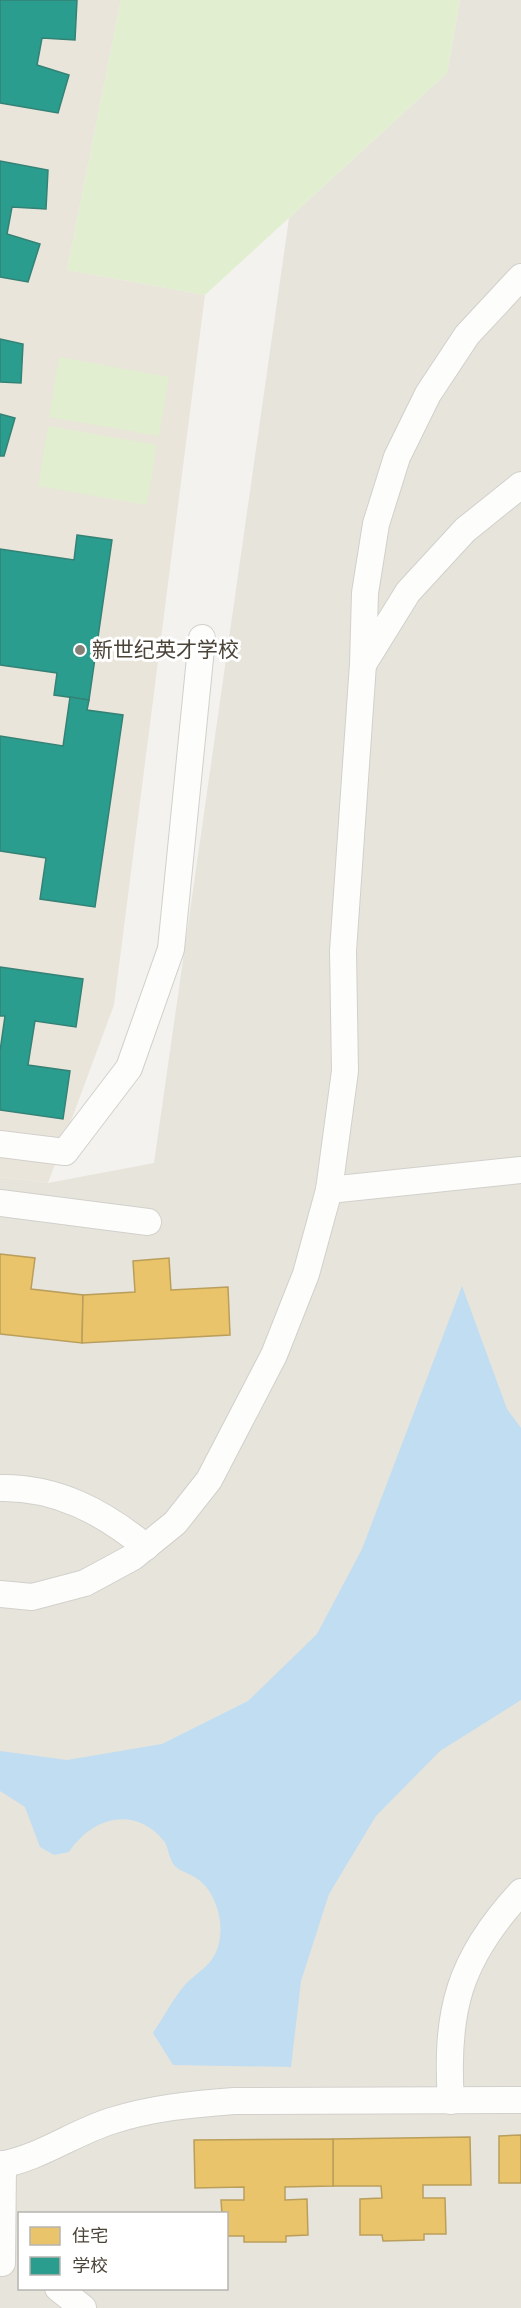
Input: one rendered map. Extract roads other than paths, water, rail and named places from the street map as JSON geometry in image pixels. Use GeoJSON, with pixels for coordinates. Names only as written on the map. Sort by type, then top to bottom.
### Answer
{"type":"FeatureCollection","features":[{"type":"Feature","properties":{"kind":"lane"},"geometry":{"type":"LineString","coordinates":[[0,1594],[32,1597],[85,1583],[133,1557],[175,1523],[209,1480],[274,1355],[306,1274],[329,1190],[345,1071],[343,951],[363,664],[365,593],[374,536],[397,457],[428,394],[461,345],[521,277]]}},
{"type":"Feature","properties":{"kind":"lane"},"geometry":{"type":"LineString","coordinates":[[363,664],[408,592],[465,530],[521,486]]}},
{"type":"Feature","properties":{"kind":"lane"},"geometry":{"type":"LineString","coordinates":[[0,1144],[65,1152],[129,1068],[171,949],[202,638]]}},
{"type":"Feature","properties":{"kind":"lane"},"geometry":{"type":"LineString","coordinates":[[329,1190],[521,1170]]}},
{"type":"Feature","properties":{"kind":"lane"},"geometry":{"type":"LineString","coordinates":[[0,1203],[148,1222]]}},
{"type":"Feature","properties":{"kind":"lane"},"geometry":{"type":"LineString","coordinates":[[0,1488],[41,1491],[80,1503],[115,1522],[146,1547]]}},
{"type":"Feature","properties":{"kind":"lane"},"geometry":{"type":"LineString","coordinates":[[451,2101],[448,2053],[454,2006],[470,1962],[494,1921],[521,1892]]}},
{"type":"Feature","properties":{"kind":"lane"},"geometry":{"type":"LineString","coordinates":[[7,2265],[2,2164],[39,2153],[111,2121],[193,2104],[234,2101],[521,2100]]}},
{"type":"Feature","properties":{"kind":"lane"},"geometry":{"type":"LineString","coordinates":[[59,2290],[83,2308]]}},
{"type":"Feature","properties":{"kind":"water"},"geometry":{"type":"Polygon","coordinates":[[[462,1286],[507,1409],[521,1428],[521,1700],[440,1751],[376,1816],[329,1894],[301,1981],[291,2067],[173,2065],[153,2033],[183,1987],[211,1961],[215,1954],[221,1930],[219,1914],[213,1898],[199,1880],[175,1866],[164,1841],[153,1830],[127,1819],[114,1820],[89,1830],[69,1852],[54,1855],[40,1847],[25,1807],[0,1791],[0,1751],[67,1760],[162,1744],[248,1701],[317,1634],[362,1549],[462,1286]]]}},
{"type":"Feature","properties":{"kind":"place","name":"新世纪英才学校"},"geometry":{"type":"Point","coordinates":[80,650]}}]}
